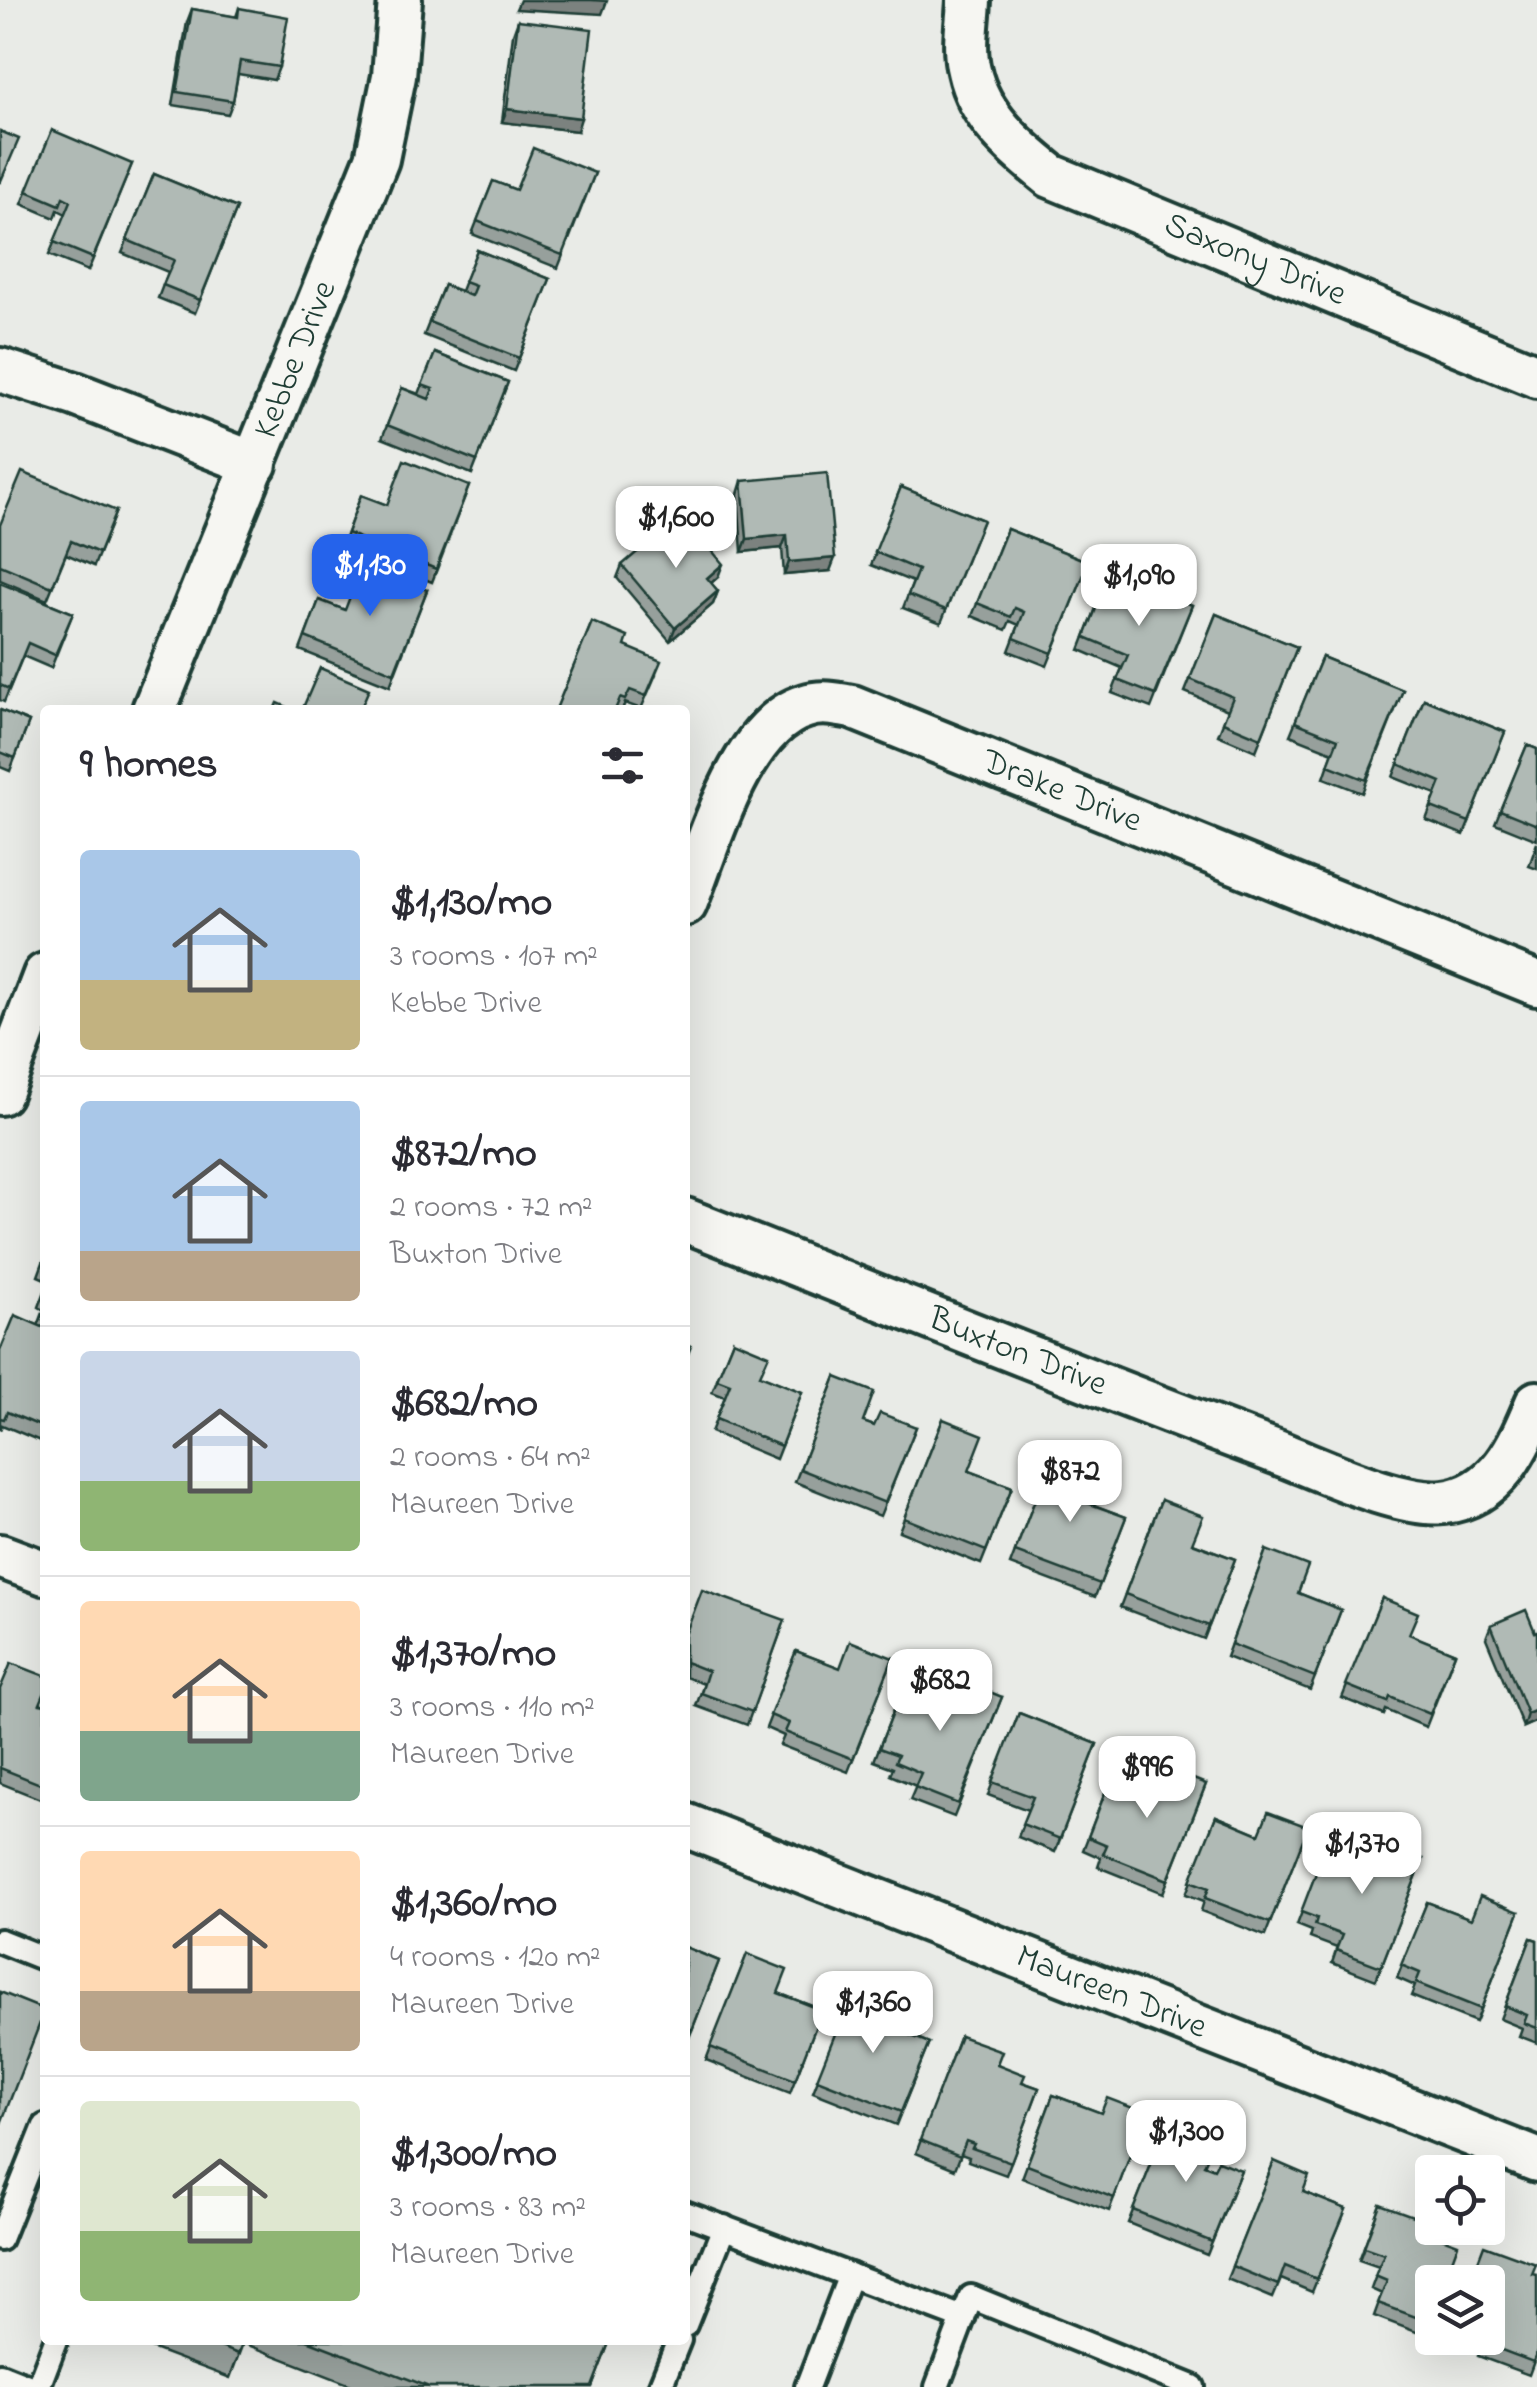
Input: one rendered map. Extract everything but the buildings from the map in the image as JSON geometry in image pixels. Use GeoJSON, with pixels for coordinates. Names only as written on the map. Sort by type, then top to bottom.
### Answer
{"type":"FeatureCollection","features":[{"type":"Feature","properties":{"kind":"street","name":"Kebbe Drive"},"geometry":{"type":"LineString","coordinates":[[156,705],[377,159],[394,76],[400,0]]}},
{"type":"Feature","properties":{"kind":"street","name":"Saxony Drive"},"geometry":{"type":"LineString","coordinates":[[969,0],[969,73],[990,119],[1050,176],[1537,376]]}},
{"type":"Feature","properties":{"kind":"street"},"geometry":{"type":"LineString","coordinates":[[0,370],[256,464]]}},
{"type":"Feature","properties":{"kind":"street","name":"Drake Drive"},"geometry":{"type":"LineString","coordinates":[[690,892],[740,767],[754,746],[787,714],[808,705],[828,703],[852,707],[1537,984]]}},
{"type":"Feature","properties":{"kind":"street"},"geometry":{"type":"LineString","coordinates":[[0,1093],[40,991]]}},
{"type":"Feature","properties":{"kind":"street","name":"Buxton Drive"},"geometry":{"type":"LineString","coordinates":[[690,1222],[1241,1439],[1418,1501],[1446,1502],[1476,1492],[1490,1481],[1503,1470],[1521,1442],[1537,1402]]}},
{"type":"Feature","properties":{"kind":"street"},"geometry":{"type":"LineString","coordinates":[[0,1556],[40,1571]]}},
{"type":"Feature","properties":{"kind":"street","name":"Maureen Drive"},"geometry":{"type":"LineString","coordinates":[[690,1827],[1537,2160]]}},
{"type":"Feature","properties":{"kind":"lane"},"geometry":{"type":"LineString","coordinates":[[0,1941],[40,1957]]}},
{"type":"Feature","properties":{"kind":"lane"},"geometry":{"type":"LineString","coordinates":[[0,2239],[40,2139]]}},
{"type":"Feature","properties":{"kind":"lane"},"geometry":{"type":"LineString","coordinates":[[690,2215],[963,2318]]}},
{"type":"Feature","properties":{"kind":"lane"},"geometry":{"type":"LineString","coordinates":[[690,2313],[724,2228]]}},
{"type":"Feature","properties":{"kind":"lane"},"geometry":{"type":"LineString","coordinates":[[807,2387],[850,2275]]}},
{"type":"Feature","properties":{"kind":"lane"},"geometry":{"type":"LineString","coordinates":[[936,2387],[971,2297],[1193,2387]]}},
{"type":"Feature","properties":{"kind":"lane"},"geometry":{"type":"LineString","coordinates":[[0,2375],[34,2387],[54,2345]]}},
{"type":"Feature","properties":{"kind":"lane"},"geometry":{"type":"LineString","coordinates":[[660,2387],[677,2345]]}}]}
